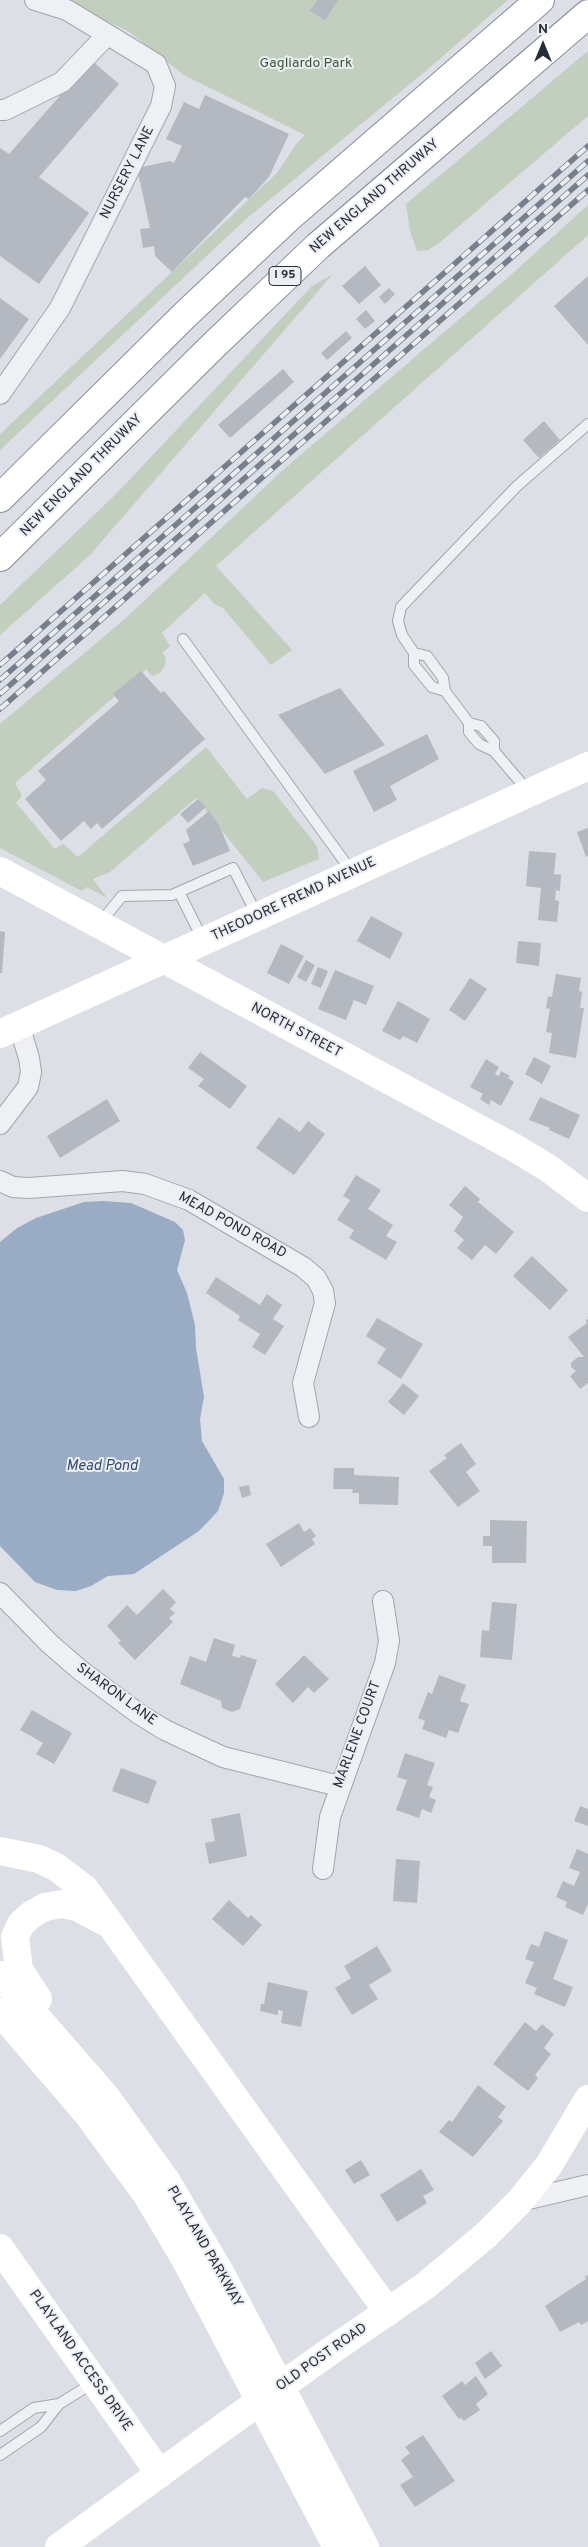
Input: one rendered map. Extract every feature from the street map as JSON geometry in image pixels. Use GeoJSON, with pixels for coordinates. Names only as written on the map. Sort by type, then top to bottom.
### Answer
{"type":"FeatureCollection","features":[{"type":"Feature","properties":{"kind":"main road"},"geometry":{"type":"LineString","coordinates":[[0,498],[294,212],[540,0]]}},
{"type":"Feature","properties":{"kind":"main road","name":"NEW ENGLAND THRUWAY"},"geometry":{"type":"LineString","coordinates":[[0,557],[304,259],[588,14]]}},
{"type":"Feature","properties":{"kind":"main road"},"geometry":{"type":"LineString","coordinates":[[0,482],[136,364]]}},
{"type":"Feature","properties":{"kind":"main road"},"geometry":{"type":"LineString","coordinates":[[0,576],[68,490]]}},
{"type":"Feature","properties":{"kind":"main road","name":"THEODORE FREMD AVENUE"},"geometry":{"type":"LineString","coordinates":[[10,1030],[528,791],[588,766]]}},
{"type":"Feature","properties":{"kind":"main road","name":"NORTH STREET"},"geometry":{"type":"LineString","coordinates":[[0,871],[515,1148],[548,1168],[588,1198]]}},
{"type":"Feature","properties":{"kind":"main road"},"geometry":{"type":"LineString","coordinates":[[0,1851],[39,1859],[71,1876],[85,1889],[388,2312]]}},
{"type":"Feature","properties":{"kind":"main road"},"geometry":{"type":"LineString","coordinates":[[106,2097],[20,1970],[15,1937],[21,1924],[32,1914],[45,1907],[62,1904],[77,1907],[94,1914],[113,1928]]}},
{"type":"Feature","properties":{"kind":"main road","name":"PLAYLAND PARKWAY"},"geometry":{"type":"LineString","coordinates":[[0,1975],[106,2097],[147,2151],[186,2212],[365,2547]]}},
{"type":"Feature","properties":{"kind":"main road","name":"PLAYLAND PARKWAY"},"geometry":{"type":"LineString","coordinates":[[0,2012],[108,2139],[147,2195],[184,2257],[337,2547]]}},
{"type":"Feature","properties":{"kind":"main road"},"geometry":{"type":"LineString","coordinates":[[0,2034],[108,2139]]}},
{"type":"Feature","properties":{"kind":"main road"},"geometry":{"type":"LineString","coordinates":[[520,2201],[549,2165],[588,2099]]}},
{"type":"Feature","properties":{"kind":"main road","name":"OLD POST ROAD"},"geometry":{"type":"LineString","coordinates":[[59,2547],[457,2261],[520,2201]]}},
{"type":"Feature","properties":{"kind":"main road","name":"PLAYLAND ACCESS DRIVE"},"geometry":{"type":"LineString","coordinates":[[0,2248],[160,2474]]}},
{"type":"Feature","properties":{"kind":"street","name":"NURSERY LANE"},"geometry":{"type":"LineString","coordinates":[[0,394],[60,308],[161,106],[165,86],[156,64],[106,36],[67,10],[35,0]]}},
{"type":"Feature","properties":{"kind":"street"},"geometry":{"type":"LineString","coordinates":[[0,110],[5,110],[62,82],[106,36]]}},
{"type":"Feature","properties":{"kind":"street"},"geometry":{"type":"LineString","coordinates":[[0,1124],[28,1087],[31,1072],[29,1058],[10,1030]]}},
{"type":"Feature","properties":{"kind":"street","name":"MEAD POND ROAD"},"geometry":{"type":"LineString","coordinates":[[0,1181],[13,1187],[29,1188],[123,1181],[145,1184],[189,1200],[303,1267],[316,1278],[323,1290],[326,1303],[303,1383],[309,1417]]}},
{"type":"Feature","properties":{"kind":"street","name":"SHARON LANE"},"geometry":{"type":"LineString","coordinates":[[0,1593],[50,1644],[80,1670],[138,1714],[166,1730],[223,1757],[339,1786]]}},
{"type":"Feature","properties":{"kind":"street","name":"MARLENE COURT"},"geometry":{"type":"LineString","coordinates":[[323,1869],[330,1818],[339,1786],[385,1663],[389,1642],[383,1601]]}},
{"type":"Feature","properties":{"kind":"street"},"geometry":{"type":"LineString","coordinates":[[520,2201],[588,2185]]}},
{"type":"Feature","properties":{"kind":"lane"},"geometry":{"type":"LineString","coordinates":[[446,691],[432,687],[414,665],[414,653],[398,621],[401,607],[517,486],[588,424]]}},
{"type":"Feature","properties":{"kind":"lane"},"geometry":{"type":"LineString","coordinates":[[183,638],[353,872]]}},
{"type":"Feature","properties":{"kind":"lane"},"geometry":{"type":"LineString","coordinates":[[414,653],[427,656],[443,678],[446,691],[469,723],[481,726],[494,741],[494,751],[528,791]]}},
{"type":"Feature","properties":{"kind":"lane"},"geometry":{"type":"LineString","coordinates":[[98,925],[122,896],[172,895],[233,868],[258,916]]}},
{"type":"Feature","properties":{"kind":"lane"},"geometry":{"type":"LineString","coordinates":[[179,892],[203,941]]}},
{"type":"Feature","properties":{"kind":"lane"},"geometry":{"type":"LineString","coordinates":[[0,2431],[34,2408],[58,2404],[95,2382]]}},
{"type":"Feature","properties":{"kind":"lane"},"geometry":{"type":"LineString","coordinates":[[0,2455],[41,2427],[58,2404]]}},
{"type":"Feature","properties":{"kind":"green space","name":"Gagliardo Park"},"geometry":{"type":"Polygon","coordinates":[[[58,0],[508,0],[428,69],[246,219],[0,450],[0,434],[277,173],[297,143],[305,135],[184,75],[128,31],[58,0]]]}},
{"type":"Feature","properties":{"kind":"green space"},"geometry":{"type":"Polygon","coordinates":[[[588,51],[588,116],[438,244],[428,250],[417,251],[410,231],[406,204],[588,51]]]}},
{"type":"Feature","properties":{"kind":"green space"},"geometry":{"type":"Polygon","coordinates":[[[588,205],[588,235],[216,566],[292,650],[271,665],[223,608],[214,604],[205,593],[162,633],[170,646],[162,653],[166,658],[165,666],[160,673],[152,676],[146,669],[15,783],[22,796],[16,803],[55,849],[63,844],[78,857],[206,747],[247,799],[262,788],[273,791],[317,846],[319,859],[263,882],[196,798],[110,872],[93,879],[107,898],[87,887],[82,891],[0,848],[0,724],[127,617],[283,470],[513,273],[588,205]]]}},
{"type":"Feature","properties":{"kind":"green space"},"geometry":{"type":"Polygon","coordinates":[[[333,274],[90,555],[0,635],[0,605],[117,493],[312,286],[333,274]]]}},
{"type":"Feature","properties":{"kind":"water","name":"Mead Pond"},"geometry":{"type":"Polygon","coordinates":[[[84,1202],[131,1203],[175,1222],[183,1230],[185,1240],[177,1270],[187,1293],[195,1325],[196,1348],[204,1397],[200,1419],[202,1441],[224,1479],[224,1493],[218,1511],[199,1531],[134,1574],[108,1576],[91,1586],[76,1591],[57,1590],[35,1582],[0,1546],[0,1242],[17,1228],[36,1218],[84,1202]]]}},
{"type":"Feature","properties":{"kind":"building"},"geometry":{"type":"Polygon","coordinates":[[[318,0],[338,0],[325,20],[310,11],[318,0]]]}},
{"type":"Feature","properties":{"kind":"building"},"geometry":{"type":"Polygon","coordinates":[[[91,60],[119,84],[39,177],[89,213],[39,284],[0,256],[0,148],[9,154],[91,60]]]}},
{"type":"Feature","properties":{"kind":"building"},"geometry":{"type":"Polygon","coordinates":[[[205,95],[289,134],[269,177],[249,199],[245,197],[172,272],[155,256],[154,246],[143,248],[140,229],[150,228],[137,168],[170,161],[174,163],[182,146],[166,139],[184,102],[199,109],[205,95]]]}},
{"type":"Feature","properties":{"kind":"building"},"geometry":{"type":"Polygon","coordinates":[[[365,266],[381,285],[359,304],[342,286],[365,266]]]}},
{"type":"Feature","properties":{"kind":"building"},"geometry":{"type":"Polygon","coordinates":[[[588,276],[588,345],[554,306],[588,276]]]}},
{"type":"Feature","properties":{"kind":"building"},"geometry":{"type":"Polygon","coordinates":[[[389,288],[395,294],[385,304],[379,297],[389,288]]]}},
{"type":"Feature","properties":{"kind":"building"},"geometry":{"type":"Polygon","coordinates":[[[0,298],[29,319],[0,359],[0,298]]]}},
{"type":"Feature","properties":{"kind":"building"},"geometry":{"type":"Polygon","coordinates":[[[366,310],[375,321],[365,329],[356,319],[366,310]]]}},
{"type":"Feature","properties":{"kind":"building"},"geometry":{"type":"Polygon","coordinates":[[[346,331],[352,338],[327,360],[321,353],[346,331]]]}},
{"type":"Feature","properties":{"kind":"building"},"geometry":{"type":"Polygon","coordinates":[[[283,369],[294,382],[230,438],[218,425],[283,369]]]}},
{"type":"Feature","properties":{"kind":"building"},"geometry":{"type":"Polygon","coordinates":[[[544,421],[560,440],[539,458],[523,440],[544,421]]]}},
{"type":"Feature","properties":{"kind":"building"},"geometry":{"type":"Polygon","coordinates":[[[141,671],[161,693],[164,691],[205,739],[102,829],[97,823],[91,829],[84,821],[61,841],[25,799],[46,780],[38,771],[119,701],[113,694],[141,671]]]}},
{"type":"Feature","properties":{"kind":"building"},"geometry":{"type":"Polygon","coordinates":[[[340,688],[385,745],[325,774],[278,715],[340,688]]]}},
{"type":"Feature","properties":{"kind":"building"},"geometry":{"type":"Polygon","coordinates":[[[427,734],[439,759],[390,786],[397,800],[374,812],[353,771],[427,734]]]}},
{"type":"Feature","properties":{"kind":"building"},"geometry":{"type":"Polygon","coordinates":[[[198,799],[206,807],[188,823],[180,814],[198,799]]]}},
{"type":"Feature","properties":{"kind":"building"},"geometry":{"type":"Polygon","coordinates":[[[209,811],[220,827],[230,851],[193,866],[183,844],[190,841],[186,830],[209,811]]]}},
{"type":"Feature","properties":{"kind":"building"},"geometry":{"type":"Polygon","coordinates":[[[588,828],[588,856],[586,857],[577,832],[588,828]]]}},
{"type":"Feature","properties":{"kind":"building"},"geometry":{"type":"Polygon","coordinates":[[[529,851],[556,853],[554,874],[561,875],[560,891],[556,890],[555,900],[559,901],[557,922],[538,920],[541,888],[526,886],[529,851]]]}},
{"type":"Feature","properties":{"kind":"building"},"geometry":{"type":"Polygon","coordinates":[[[371,916],[403,933],[390,959],[357,941],[371,916]]]}},
{"type":"Feature","properties":{"kind":"building"},"geometry":{"type":"Polygon","coordinates":[[[0,931],[5,932],[2,973],[0,973],[0,931]]]}},
{"type":"Feature","properties":{"kind":"building"},"geometry":{"type":"Polygon","coordinates":[[[518,941],[541,943],[539,966],[516,963],[518,941]]]}},
{"type":"Feature","properties":{"kind":"building"},"geometry":{"type":"Polygon","coordinates":[[[281,944],[304,956],[289,984],[267,973],[281,944]]]}},
{"type":"Feature","properties":{"kind":"building"},"geometry":{"type":"Polygon","coordinates":[[[306,960],[315,965],[306,982],[297,977],[306,960]]]}},
{"type":"Feature","properties":{"kind":"building"},"geometry":{"type":"Polygon","coordinates":[[[318,967],[328,971],[321,988],[311,984],[318,967]]]}},
{"type":"Feature","properties":{"kind":"building"},"geometry":{"type":"Polygon","coordinates":[[[335,970],[374,986],[366,1005],[354,1000],[346,1020],[318,1009],[335,970]]]}},
{"type":"Feature","properties":{"kind":"building"},"geometry":{"type":"Polygon","coordinates":[[[556,974],[581,978],[579,991],[582,992],[580,1008],[584,1008],[576,1058],[549,1053],[552,1033],[546,1032],[550,1009],[546,1008],[548,996],[552,997],[556,974]]]}},
{"type":"Feature","properties":{"kind":"building"},"geometry":{"type":"Polygon","coordinates":[[[470,978],[487,989],[465,1021],[449,1010],[470,978]]]}},
{"type":"Feature","properties":{"kind":"building"},"geometry":{"type":"Polygon","coordinates":[[[398,1001],[430,1019],[417,1043],[403,1036],[400,1040],[382,1031],[398,1001]]]}},
{"type":"Feature","properties":{"kind":"building"},"geometry":{"type":"Polygon","coordinates":[[[200,1052],[247,1086],[230,1109],[198,1086],[204,1079],[188,1068],[200,1052]]]}},
{"type":"Feature","properties":{"kind":"building"},"geometry":{"type":"Polygon","coordinates":[[[534,1057],[551,1066],[542,1084],[525,1074],[534,1057]]]}},
{"type":"Feature","properties":{"kind":"building"},"geometry":{"type":"Polygon","coordinates":[[[486,1059],[499,1067],[495,1074],[499,1076],[501,1071],[510,1076],[508,1078],[514,1082],[501,1106],[491,1100],[489,1105],[480,1099],[483,1094],[470,1087],[486,1059]]]}},
{"type":"Feature","properties":{"kind":"building"},"geometry":{"type":"Polygon","coordinates":[[[540,1097],[580,1115],[569,1139],[549,1130],[550,1128],[529,1120],[540,1097]]]}},
{"type":"Feature","properties":{"kind":"building"},"geometry":{"type":"Polygon","coordinates":[[[107,1099],[120,1121],[60,1158],[47,1136],[107,1099]]]}},
{"type":"Feature","properties":{"kind":"building"},"geometry":{"type":"Polygon","coordinates":[[[279,1117],[300,1132],[308,1121],[325,1134],[294,1175],[256,1148],[279,1117]]]}},
{"type":"Feature","properties":{"kind":"building"},"geometry":{"type":"Polygon","coordinates":[[[356,1175],[381,1190],[368,1209],[393,1225],[386,1236],[397,1242],[386,1260],[349,1238],[354,1230],[337,1220],[350,1200],[343,1196],[356,1175]]]}},
{"type":"Feature","properties":{"kind":"building"},"geometry":{"type":"Polygon","coordinates":[[[465,1186],[480,1199],[478,1202],[514,1232],[496,1254],[485,1245],[472,1260],[457,1248],[464,1240],[454,1231],[463,1217],[449,1205],[465,1186]]]}},
{"type":"Feature","properties":{"kind":"building"},"geometry":{"type":"Polygon","coordinates":[[[532,1256],[568,1290],[550,1310],[513,1276],[532,1256]]]}},
{"type":"Feature","properties":{"kind":"building"},"geometry":{"type":"Polygon","coordinates":[[[216,1277],[260,1305],[267,1294],[282,1305],[273,1319],[284,1326],[265,1355],[252,1347],[260,1334],[238,1320],[240,1316],[206,1293],[216,1277]]]}},
{"type":"Feature","properties":{"kind":"building"},"geometry":{"type":"Polygon","coordinates":[[[377,1318],[423,1344],[401,1379],[377,1363],[386,1349],[366,1336],[377,1318]]]}},
{"type":"Feature","properties":{"kind":"building"},"geometry":{"type":"Polygon","coordinates":[[[588,1319],[588,1383],[580,1389],[570,1376],[576,1371],[571,1367],[571,1363],[578,1357],[584,1357],[568,1337],[587,1323],[586,1320],[588,1319]]]}},
{"type":"Feature","properties":{"kind":"building"},"geometry":{"type":"Polygon","coordinates":[[[403,1383],[419,1396],[404,1415],[388,1402],[403,1383]]]}},
{"type":"Feature","properties":{"kind":"building"},"geometry":{"type":"Polygon","coordinates":[[[461,1443],[476,1464],[466,1472],[480,1491],[458,1507],[429,1471],[447,1458],[444,1455],[461,1443]]]}},
{"type":"Feature","properties":{"kind":"building"},"geometry":{"type":"Polygon","coordinates":[[[334,1468],[354,1468],[354,1475],[399,1477],[398,1505],[359,1504],[359,1493],[352,1493],[353,1489],[333,1489],[334,1468]]]}},
{"type":"Feature","properties":{"kind":"building"},"geometry":{"type":"Polygon","coordinates":[[[249,1485],[251,1495],[242,1498],[239,1487],[249,1485]]]}},
{"type":"Feature","properties":{"kind":"building"},"geometry":{"type":"Polygon","coordinates":[[[490,1520],[527,1521],[526,1563],[492,1563],[492,1546],[483,1546],[483,1536],[490,1536],[490,1520]]]}},
{"type":"Feature","properties":{"kind":"building"},"geometry":{"type":"Polygon","coordinates":[[[299,1523],[304,1532],[310,1528],[316,1536],[312,1539],[315,1544],[281,1567],[266,1544],[299,1523]]]}},
{"type":"Feature","properties":{"kind":"building"},"geometry":{"type":"Polygon","coordinates":[[[163,1589],[176,1602],[170,1609],[175,1613],[169,1618],[173,1622],[135,1660],[118,1643],[121,1641],[107,1626],[127,1605],[137,1615],[163,1589]]]}},
{"type":"Feature","properties":{"kind":"building"},"geometry":{"type":"Polygon","coordinates":[[[492,1602],[517,1604],[512,1660],[480,1657],[482,1630],[489,1631],[492,1602]]]}},
{"type":"Feature","properties":{"kind":"building"},"geometry":{"type":"Polygon","coordinates":[[[214,1638],[235,1645],[232,1656],[240,1658],[241,1655],[257,1660],[240,1709],[232,1712],[222,1708],[221,1701],[180,1684],[190,1656],[206,1662],[214,1638]]]}},
{"type":"Feature","properties":{"kind":"building"},"geometry":{"type":"Polygon","coordinates":[[[304,1655],[329,1679],[314,1693],[308,1687],[293,1703],[275,1684],[304,1655]]]}},
{"type":"Feature","properties":{"kind":"building"},"geometry":{"type":"Polygon","coordinates":[[[439,1675],[466,1685],[460,1701],[469,1704],[458,1733],[449,1730],[446,1738],[422,1729],[425,1721],[418,1718],[428,1692],[432,1694],[439,1675]]]}},
{"type":"Feature","properties":{"kind":"building"},"geometry":{"type":"Polygon","coordinates":[[[32,1710],[72,1733],[54,1764],[36,1754],[43,1743],[20,1730],[32,1710]]]}},
{"type":"Feature","properties":{"kind":"building"},"geometry":{"type":"Polygon","coordinates":[[[405,1753],[435,1763],[427,1785],[433,1787],[429,1797],[436,1800],[431,1813],[422,1809],[419,1818],[396,1810],[407,1780],[397,1777],[405,1753]]]}},
{"type":"Feature","properties":{"kind":"building"},"geometry":{"type":"Polygon","coordinates":[[[121,1768],[157,1781],[148,1804],[112,1791],[121,1768]]]}},
{"type":"Feature","properties":{"kind":"building"},"geometry":{"type":"Polygon","coordinates":[[[580,1806],[588,1809],[588,1826],[574,1821],[580,1806]]]}},
{"type":"Feature","properties":{"kind":"building"},"geometry":{"type":"Polygon","coordinates":[[[240,1813],[247,1856],[209,1864],[205,1843],[215,1841],[211,1819],[240,1813]]]}},
{"type":"Feature","properties":{"kind":"building"},"geometry":{"type":"Polygon","coordinates":[[[577,1849],[588,1854],[588,1904],[583,1915],[565,1907],[567,1902],[556,1897],[563,1881],[574,1886],[580,1872],[569,1868],[577,1849]]]}},
{"type":"Feature","properties":{"kind":"building"},"geometry":{"type":"Polygon","coordinates":[[[396,1859],[420,1861],[417,1903],[393,1901],[396,1859]]]}},
{"type":"Feature","properties":{"kind":"building"},"geometry":{"type":"Polygon","coordinates":[[[229,1900],[248,1918],[251,1915],[262,1925],[243,1946],[212,1919],[229,1900]]]}},
{"type":"Feature","properties":{"kind":"building"},"geometry":{"type":"Polygon","coordinates":[[[545,1931],[568,1940],[553,1979],[573,1987],[565,2007],[534,1994],[537,1988],[525,1983],[534,1962],[525,1959],[531,1944],[539,1947],[545,1931]]]}},
{"type":"Feature","properties":{"kind":"building"},"geometry":{"type":"Polygon","coordinates":[[[377,1946],[392,1971],[369,1985],[378,1999],[352,2015],[335,1988],[351,1978],[344,1966],[377,1946]]]}},
{"type":"Feature","properties":{"kind":"building"},"geometry":{"type":"Polygon","coordinates":[[[268,1982],[308,1991],[301,2027],[281,2023],[283,2011],[278,2010],[278,2015],[260,2011],[261,2004],[264,2004],[268,1982]]]}},
{"type":"Feature","properties":{"kind":"building"},"geometry":{"type":"Polygon","coordinates":[[[525,2022],[536,2031],[542,2024],[554,2034],[544,2048],[551,2054],[535,2075],[538,2078],[528,2091],[493,2064],[525,2022]]]}},
{"type":"Feature","properties":{"kind":"building"},"geometry":{"type":"Polygon","coordinates":[[[478,2085],[506,2107],[498,2117],[503,2121],[473,2157],[439,2132],[449,2120],[452,2122],[478,2085]]]}},
{"type":"Feature","properties":{"kind":"building"},"geometry":{"type":"Polygon","coordinates":[[[361,2160],[370,2175],[354,2184],[345,2170],[361,2160]]]}},
{"type":"Feature","properties":{"kind":"building"},"geometry":{"type":"Polygon","coordinates":[[[421,2169],[434,2190],[423,2196],[427,2203],[397,2222],[380,2195],[421,2169]]]}},
{"type":"Feature","properties":{"kind":"building"},"geometry":{"type":"Polygon","coordinates":[[[588,2275],[588,2321],[581,2325],[579,2322],[560,2332],[545,2306],[586,2279],[585,2277],[588,2275]]]}},
{"type":"Feature","properties":{"kind":"building"},"geometry":{"type":"Polygon","coordinates":[[[491,2351],[502,2366],[485,2379],[475,2363],[491,2351]]]}},
{"type":"Feature","properties":{"kind":"building"},"geometry":{"type":"Polygon","coordinates":[[[476,2376],[488,2394],[476,2404],[480,2410],[464,2421],[461,2418],[459,2419],[442,2396],[462,2381],[465,2385],[476,2376]]]}},
{"type":"Feature","properties":{"kind":"building"},"geometry":{"type":"Polygon","coordinates":[[[423,2435],[455,2481],[415,2507],[400,2485],[413,2477],[401,2460],[410,2453],[405,2447],[423,2435]]]}},
{"type":"Feature","properties":{"kind":"railway"},"geometry":{"type":"LineString","coordinates":[[0,665],[588,146]]}},
{"type":"Feature","properties":{"kind":"railway"},"geometry":{"type":"LineString","coordinates":[[0,680],[588,161]]}},
{"type":"Feature","properties":{"kind":"railway"},"geometry":{"type":"LineString","coordinates":[[0,694],[588,175]]}},
{"type":"Feature","properties":{"kind":"railway"},"geometry":{"type":"LineString","coordinates":[[0,709],[588,190]]}}]}
